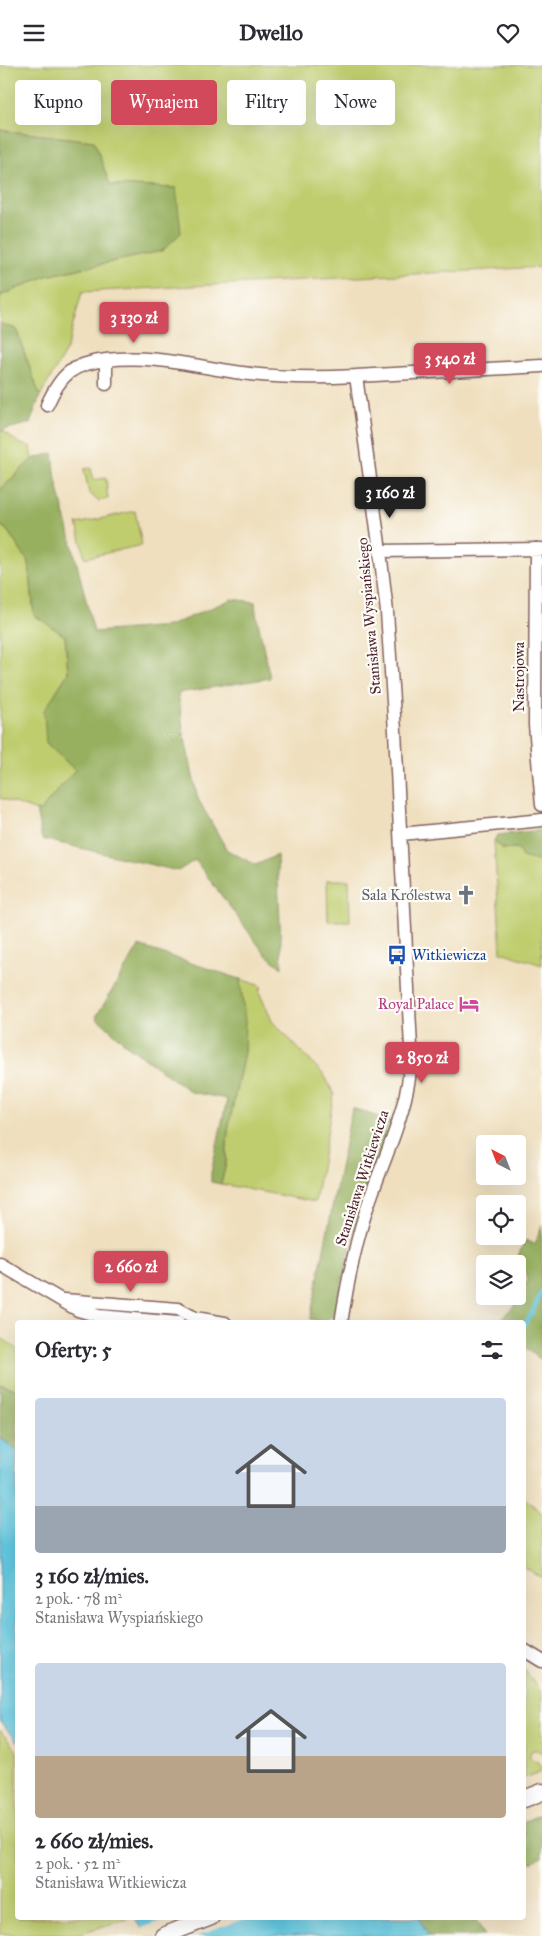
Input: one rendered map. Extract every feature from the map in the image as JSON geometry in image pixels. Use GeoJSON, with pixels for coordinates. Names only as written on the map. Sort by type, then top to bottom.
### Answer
{"type":"FeatureCollection","features":[{"type":"Feature","properties":{"kind":"main road"},"geometry":{"type":"LineString","coordinates":[[526,1798],[542,1792]]}},
{"type":"Feature","properties":{"kind":"main road"},"geometry":{"type":"LineString","coordinates":[[162,1936],[203,1920]]}},
{"type":"Feature","properties":{"kind":"street"},"geometry":{"type":"LineString","coordinates":[[47,405],[60,380],[70,370],[89,362],[123,357],[146,358],[279,377],[356,376],[542,365]]}},
{"type":"Feature","properties":{"kind":"street"},"geometry":{"type":"LineString","coordinates":[[106,360],[106,384]]}},
{"type":"Feature","properties":{"kind":"street","name":"Stanisława Wyspiańskiego"},"geometry":{"type":"LineString","coordinates":[[356,376],[387,612],[400,834]]}},
{"type":"Feature","properties":{"kind":"street"},"geometry":{"type":"LineString","coordinates":[[380,551],[539,549]]}},
{"type":"Feature","properties":{"kind":"street","name":"Nastrojowa"},"geometry":{"type":"LineString","coordinates":[[539,549],[535,725],[542,805]]}},
{"type":"Feature","properties":{"kind":"street"},"geometry":{"type":"LineString","coordinates":[[400,834],[542,820]]}},
{"type":"Feature","properties":{"kind":"street","name":"Stanisława Witkiewicza"},"geometry":{"type":"LineString","coordinates":[[341,1320],[355,1246],[401,1113],[410,1077],[411,1023],[406,966],[400,834]]}},
{"type":"Feature","properties":{"kind":"street"},"geometry":{"type":"LineString","coordinates":[[0,1264],[78,1310],[99,1316],[144,1320]]}},
{"type":"Feature","properties":{"kind":"street"},"geometry":{"type":"LineString","coordinates":[[58,1299],[178,1309],[190,1320]]}},
{"type":"Feature","properties":{"kind":"street"},"geometry":{"type":"LineString","coordinates":[[526,1651],[542,1661]]}},
{"type":"Feature","properties":{"kind":"green space"},"geometry":{"type":"Polygon","coordinates":[[[0,65],[542,65],[542,267],[82,292],[66,351],[40,396],[16,329],[0,324],[0,296],[46,276],[162,251],[176,188],[110,185],[94,141],[0,130],[0,65]]]}},
{"type":"Feature","properties":{"kind":"green space"},"geometry":{"type":"Polygon","coordinates":[[[0,130],[94,141],[110,185],[176,188],[181,233],[162,251],[46,276],[0,296],[0,130]]]}},
{"type":"Feature","properties":{"kind":"green space"},"geometry":{"type":"Polygon","coordinates":[[[0,324],[16,329],[40,396],[30,423],[0,431],[0,324]]]}},
{"type":"Feature","properties":{"kind":"green space"},"geometry":{"type":"Polygon","coordinates":[[[0,431],[3,431],[20,444],[30,446],[32,459],[0,490],[0,431]]]}},
{"type":"Feature","properties":{"kind":"green space"},"geometry":{"type":"Polygon","coordinates":[[[53,453],[56,480],[94,632],[169,626],[232,599],[255,602],[270,678],[178,693],[184,735],[198,799],[227,850],[256,865],[277,855],[282,968],[265,954],[195,860],[178,871],[42,839],[36,810],[40,811],[75,770],[46,743],[44,711],[68,673],[65,636],[34,615],[29,563],[7,530],[0,525],[0,490],[32,459],[53,453]]]}},
{"type":"Feature","properties":{"kind":"green space"},"geometry":{"type":"Polygon","coordinates":[[[91,468],[93,480],[106,478],[108,499],[98,501],[89,493],[84,469],[91,468]]]}},
{"type":"Feature","properties":{"kind":"green space"},"geometry":{"type":"Polygon","coordinates":[[[135,511],[142,545],[85,558],[77,524],[135,511]]]}},
{"type":"Feature","properties":{"kind":"green space"},"geometry":{"type":"Polygon","coordinates":[[[0,525],[7,530],[29,563],[34,615],[65,636],[68,673],[44,711],[75,770],[40,812],[0,798],[0,525]]]}},
{"type":"Feature","properties":{"kind":"green space"},"geometry":{"type":"Polygon","coordinates":[[[542,830],[542,858],[537,861],[522,857],[517,848],[503,849],[494,841],[497,835],[542,830]]]}},
{"type":"Feature","properties":{"kind":"green space"},"geometry":{"type":"Polygon","coordinates":[[[494,841],[503,849],[517,848],[537,861],[542,858],[542,965],[501,952],[494,841]]]}},
{"type":"Feature","properties":{"kind":"green space"},"geometry":{"type":"Polygon","coordinates":[[[327,880],[349,880],[350,921],[328,921],[327,880]]]}},
{"type":"Feature","properties":{"kind":"green space"},"geometry":{"type":"Polygon","coordinates":[[[139,946],[240,979],[245,1021],[244,1052],[228,1130],[226,1163],[221,1184],[211,1182],[211,1173],[227,1099],[191,1092],[129,1047],[96,1017],[139,946]]]}},
{"type":"Feature","properties":{"kind":"green space"},"geometry":{"type":"Polygon","coordinates":[[[240,979],[261,986],[259,992],[272,1021],[324,1075],[334,1094],[315,1202],[221,1184],[226,1163],[228,1130],[244,1052],[240,979]]]}},
{"type":"Feature","properties":{"kind":"green space"},"geometry":{"type":"Polygon","coordinates":[[[352,1108],[394,1122],[367,1181],[334,1315],[327,1320],[310,1319],[352,1108]]]}},
{"type":"Feature","properties":{"kind":"green space"},"geometry":{"type":"Polygon","coordinates":[[[542,1225],[542,1361],[526,1348],[526,1320],[499,1320],[514,1305],[526,1305],[526,1284],[528,1280],[526,1275],[526,1255],[518,1255],[523,1245],[526,1245],[526,1240],[535,1244],[542,1225]]]}},
{"type":"Feature","properties":{"kind":"green space"},"geometry":{"type":"Polygon","coordinates":[[[0,1337],[15,1348],[15,1389],[0,1384],[0,1337]]]}},
{"type":"Feature","properties":{"kind":"green space"},"geometry":{"type":"Polygon","coordinates":[[[0,1384],[15,1389],[15,1449],[0,1437],[0,1384]]]}},
{"type":"Feature","properties":{"kind":"green space"},"geometry":{"type":"Polygon","coordinates":[[[526,1500],[542,1513],[542,1578],[526,1568],[526,1500]]]}},
{"type":"Feature","properties":{"kind":"green space"},"geometry":{"type":"Polygon","coordinates":[[[526,1672],[542,1694],[542,1753],[532,1750],[529,1757],[542,1765],[542,1771],[526,1777],[526,1672]]]}},
{"type":"Feature","properties":{"kind":"green space"},"geometry":{"type":"Polygon","coordinates":[[[0,1730],[15,1749],[15,1920],[125,1920],[77,1934],[0,1934],[0,1730]]]}},
{"type":"Feature","properties":{"kind":"green space"},"geometry":{"type":"Polygon","coordinates":[[[542,1813],[542,1857],[526,1866],[526,1821],[542,1813]]]}},
{"type":"Feature","properties":{"kind":"green space"},"geometry":{"type":"Polygon","coordinates":[[[420,1920],[476,1920],[485,1936],[429,1936],[420,1920]]]}},
{"type":"Feature","properties":{"kind":"water"},"geometry":{"type":"Polygon","coordinates":[[[0,1437],[15,1449],[15,1740],[0,1721],[0,1437]]]}},
{"type":"Feature","properties":{"kind":"water"},"geometry":{"type":"Polygon","coordinates":[[[136,1920],[420,1920],[429,1936],[146,1936],[136,1920]]]}},
{"type":"Feature","properties":{"kind":"pier"},"geometry":{"type":"Polygon","coordinates":[[[164,1920],[241,1920],[197,1936],[143,1936],[139,1929],[164,1920]]]}},
{"type":"Feature","properties":{"kind":"waterway"},"geometry":{"type":"LineString","coordinates":[[526,1322],[542,1291]]}},
{"type":"Feature","properties":{"kind":"place","name":"Sala Królestwa"},"geometry":{"type":"Point","coordinates":[466,895]}},
{"type":"Feature","properties":{"kind":"place","name":"Witkiewicza"},"geometry":{"type":"Point","coordinates":[397,955]}},
{"type":"Feature","properties":{"kind":"place","name":"Royal Palace"},"geometry":{"type":"Point","coordinates":[469,1004]}}]}
